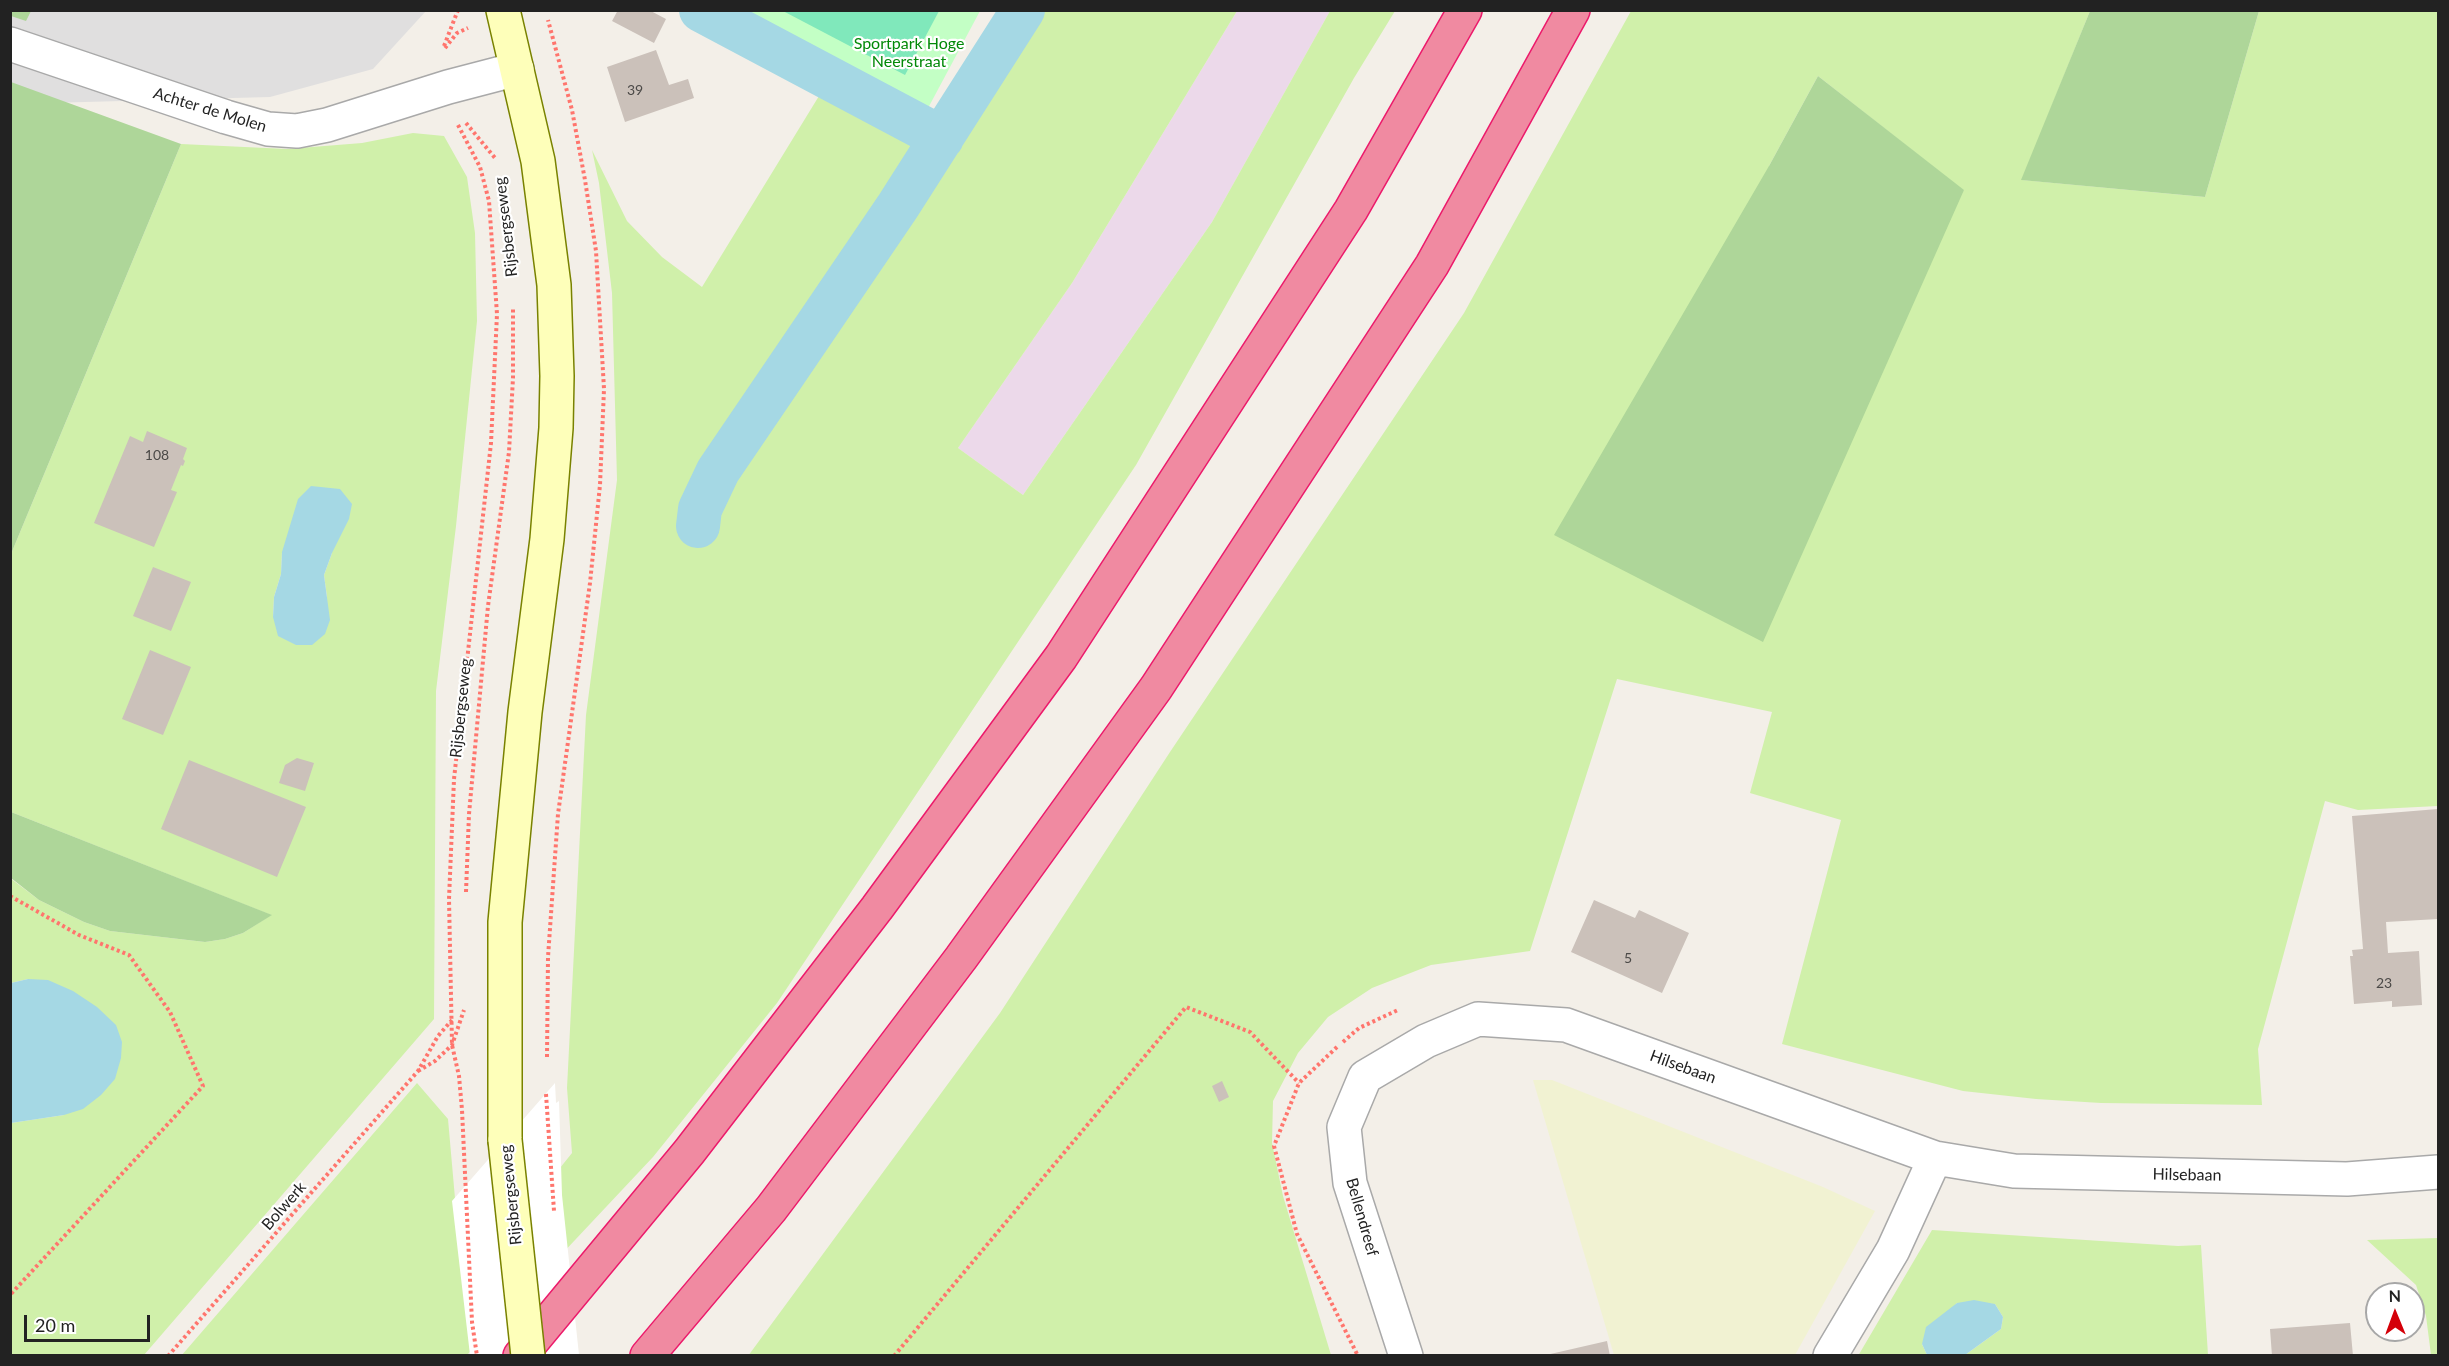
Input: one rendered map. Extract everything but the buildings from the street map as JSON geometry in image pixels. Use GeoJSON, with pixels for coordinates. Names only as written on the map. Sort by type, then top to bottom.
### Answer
{"type":"FeatureCollection","features":[{"type":"Feature","properties":{"kind":"highway"},"geometry":{"type":"LineString","coordinates":[[520,1356],[704,1133],[877,908],[1061,657],[1352,210],[1465,10]]}},
{"type":"Feature","properties":{"kind":"highway"},"geometry":{"type":"LineString","coordinates":[[647,1356],[771,1209],[961,958],[1156,688],[1432,265],[1573,10]]}},
{"type":"Feature","properties":{"kind":"main road","name":"Rijsbergseweg"},"geometry":{"type":"LineString","coordinates":[[503,10],[538,161],[554,285],[557,376],[556,438],[548,527],[525,712],[505,922],[505,1140],[528,1356]]}},
{"type":"Feature","properties":{"kind":"street","name":"Achter de Molen"},"geometry":{"type":"LineString","coordinates":[[10,44],[226,117],[268,129],[297,131],[327,125],[448,87],[517,69]]}},
{"type":"Feature","properties":{"kind":"street","name":"Hilsebaan"},"geometry":{"type":"LineString","coordinates":[[1426,1041],[1478,1019],[1566,1025],[1935,1158],[2014,1171],[2347,1179],[2439,1172]]}},
{"type":"Feature","properties":{"kind":"street","name":"Bellendreef"},"geometry":{"type":"LineString","coordinates":[[1406,1356],[1350,1183],[1344,1127],[1365,1077],[1426,1041]]}},
{"type":"Feature","properties":{"kind":"street"},"geometry":{"type":"LineString","coordinates":[[1830,1356],[1893,1250],[1935,1158]]}},
{"type":"Feature","properties":{"kind":"path"},"geometry":{"type":"LineString","coordinates":[[443,50],[458,10]]}},
{"type":"Feature","properties":{"kind":"path"},"geometry":{"type":"LineString","coordinates":[[545,10],[558,58]]}},
{"type":"Feature","properties":{"kind":"path","name":"Rijsbergseweg"},"geometry":{"type":"LineString","coordinates":[[477,1356],[472,1322],[459,1076],[452,1046],[449,899],[454,779],[491,443],[497,314],[489,201],[480,167],[459,129],[459,119],[487,145],[498,165]]}},
{"type":"Feature","properties":{"kind":"path","name":"Rijsbergseweg"},"geometry":{"type":"LineString","coordinates":[[466,901],[469,814],[488,606],[508,452],[513,378],[513,297]]}},
{"type":"Feature","properties":{"kind":"path"},"geometry":{"type":"LineString","coordinates":[[10,896],[79,935],[129,955],[170,1012],[203,1086],[10,1294]]}},
{"type":"Feature","properties":{"kind":"path"},"geometry":{"type":"LineString","coordinates":[[452,1046],[466,1005]]}},
{"type":"Feature","properties":{"kind":"path"},"geometry":{"type":"LineString","coordinates":[[894,1356],[1186,1007],[1250,1032],[1299,1083]]}},
{"type":"Feature","properties":{"kind":"path","name":"Bolwerk"},"geometry":{"type":"LineString","coordinates":[[168,1356],[418,1071],[438,1036],[452,1020]]}},
{"type":"Feature","properties":{"kind":"path","name":"Bolwerk"},"geometry":{"type":"LineString","coordinates":[[418,1071],[435,1061],[452,1046]]}},
{"type":"Feature","properties":{"kind":"shaded area"},"geometry":{"type":"Polygon","coordinates":[[[10,11],[426,11],[373,69],[270,97],[11,104],[10,11]]]}},
{"type":"Feature","properties":{"kind":"shaded area"},"geometry":{"type":"Polygon","coordinates":[[[1237,11],[1330,11],[1212,222],[1023,495],[958,448],[1072,283],[1237,11]]]}},
{"type":"Feature","properties":{"kind":"green space"},"geometry":{"type":"Polygon","coordinates":[[[10,11],[31,11],[26,21],[11,16],[10,11]]]}},
{"type":"Feature","properties":{"kind":"green space","name":"Sportpark Hoge Neerstraat"},"geometry":{"type":"Polygon","coordinates":[[[738,11],[980,11],[927,110],[738,11]]]}},
{"type":"Feature","properties":{"kind":"green space"},"geometry":{"type":"Polygon","coordinates":[[[783,11],[939,11],[905,75],[783,11]]]}},
{"type":"Feature","properties":{"kind":"green space"},"geometry":{"type":"Polygon","coordinates":[[[1029,11],[1237,11],[1072,283],[958,448],[1023,495],[1212,222],[1330,11],[1395,11],[1354,78],[1136,465],[777,1003],[653,1157],[467,1355],[181,1356],[417,1083],[448,1119],[463,1289],[572,1153],[567,1088],[586,715],[617,480],[612,293],[599,183],[592,150],[627,221],[662,257],[702,287],[830,78],[954,145],[1029,11]]]}},
{"type":"Feature","properties":{"kind":"green space"},"geometry":{"type":"Polygon","coordinates":[[[1631,11],[2090,11],[2022,180],[2205,197],[2259,11],[2438,11],[2438,806],[2358,810],[2325,801],[2258,1049],[2262,1105],[2101,1103],[1963,1091],[1782,1044],[1841,820],[1750,793],[1772,712],[1617,679],[1530,951],[1431,965],[1372,988],[1328,1017],[1298,1053],[1273,1101],[1272,1143],[1283,1196],[1331,1355],[748,1356],[1000,1013],[1170,752],[1464,313],[1631,11]],[[1818,76],[1769,166],[1964,191],[1818,76]]]}},
{"type":"Feature","properties":{"kind":"green space"},"geometry":{"type":"Polygon","coordinates":[[[2090,11],[2259,11],[2205,197],[2021,180],[2090,11]]]}},
{"type":"Feature","properties":{"kind":"green space"},"geometry":{"type":"Polygon","coordinates":[[[1818,76],[1964,190],[1763,642],[1554,535],[1769,166],[1818,76]]]}},
{"type":"Feature","properties":{"kind":"green space"},"geometry":{"type":"Polygon","coordinates":[[[10,82],[181,144],[11,554],[10,82]]]}},
{"type":"Feature","properties":{"kind":"green space"},"geometry":{"type":"Polygon","coordinates":[[[413,133],[444,136],[467,177],[475,233],[477,321],[436,691],[434,1019],[144,1355],[11,1355],[11,1123],[64,1115],[28,979],[11,983],[10,878],[39,900],[84,922],[110,931],[205,942],[243,933],[271,915],[11,812],[11,554],[181,144],[287,149],[362,143],[413,133]],[[282,552],[281,574],[274,597],[273,617],[327,597],[324,575],[332,553],[282,552]]]}},
{"type":"Feature","properties":{"kind":"green space"},"geometry":{"type":"Polygon","coordinates":[[[10,812],[272,915],[243,933],[205,942],[110,931],[84,922],[39,900],[11,878],[10,812]]]}},
{"type":"Feature","properties":{"kind":"green space"},"geometry":{"type":"Polygon","coordinates":[[[1533,1080],[1552,1080],[1823,1187],[1875,1211],[1795,1355],[1614,1355],[1533,1080]]]}},
{"type":"Feature","properties":{"kind":"green space"},"geometry":{"type":"Polygon","coordinates":[[[1932,1230],[2178,1246],[2201,1245],[2208,1355],[1965,1355],[2001,1329],[2003,1317],[1995,1304],[1957,1303],[1922,1344],[1927,1355],[1858,1356],[1932,1230]]]}},
{"type":"Feature","properties":{"kind":"green space"},"geometry":{"type":"Polygon","coordinates":[[[2438,1238],[2438,1355],[2431,1355],[2425,1313],[2425,1282],[2413,1282],[2367,1240],[2438,1238]]]}},
{"type":"Feature","properties":{"kind":"water"},"geometry":{"type":"Polygon","coordinates":[[[311,486],[340,489],[352,504],[349,519],[324,575],[330,620],[325,634],[312,645],[296,645],[278,636],[273,617],[274,597],[281,574],[282,552],[298,499],[311,486]]]}},
{"type":"Feature","properties":{"kind":"water"},"geometry":{"type":"Polygon","coordinates":[[[28,979],[48,980],[73,991],[97,1007],[116,1025],[122,1042],[121,1058],[115,1079],[101,1095],[83,1109],[64,1115],[11,1123],[11,983],[28,979]]]}},
{"type":"Feature","properties":{"kind":"water"},"geometry":{"type":"Polygon","coordinates":[[[1974,1300],[1995,1304],[2003,1317],[2001,1329],[1965,1355],[1927,1355],[1922,1344],[1926,1327],[1957,1303],[1974,1300]]]}},
{"type":"Feature","properties":{"kind":"pier"},"geometry":{"type":"Polygon","coordinates":[[[555,1083],[556,1103],[559,1101],[562,1195],[579,1355],[470,1355],[452,1201],[555,1083]]]}},
{"type":"Feature","properties":{"kind":"waterway"},"geometry":{"type":"LineString","coordinates":[[701,10],[942,138]]}},
{"type":"Feature","properties":{"kind":"waterway"},"geometry":{"type":"LineString","coordinates":[[698,526],[700,509],[718,471],[898,206],[1023,10]]}}]}
